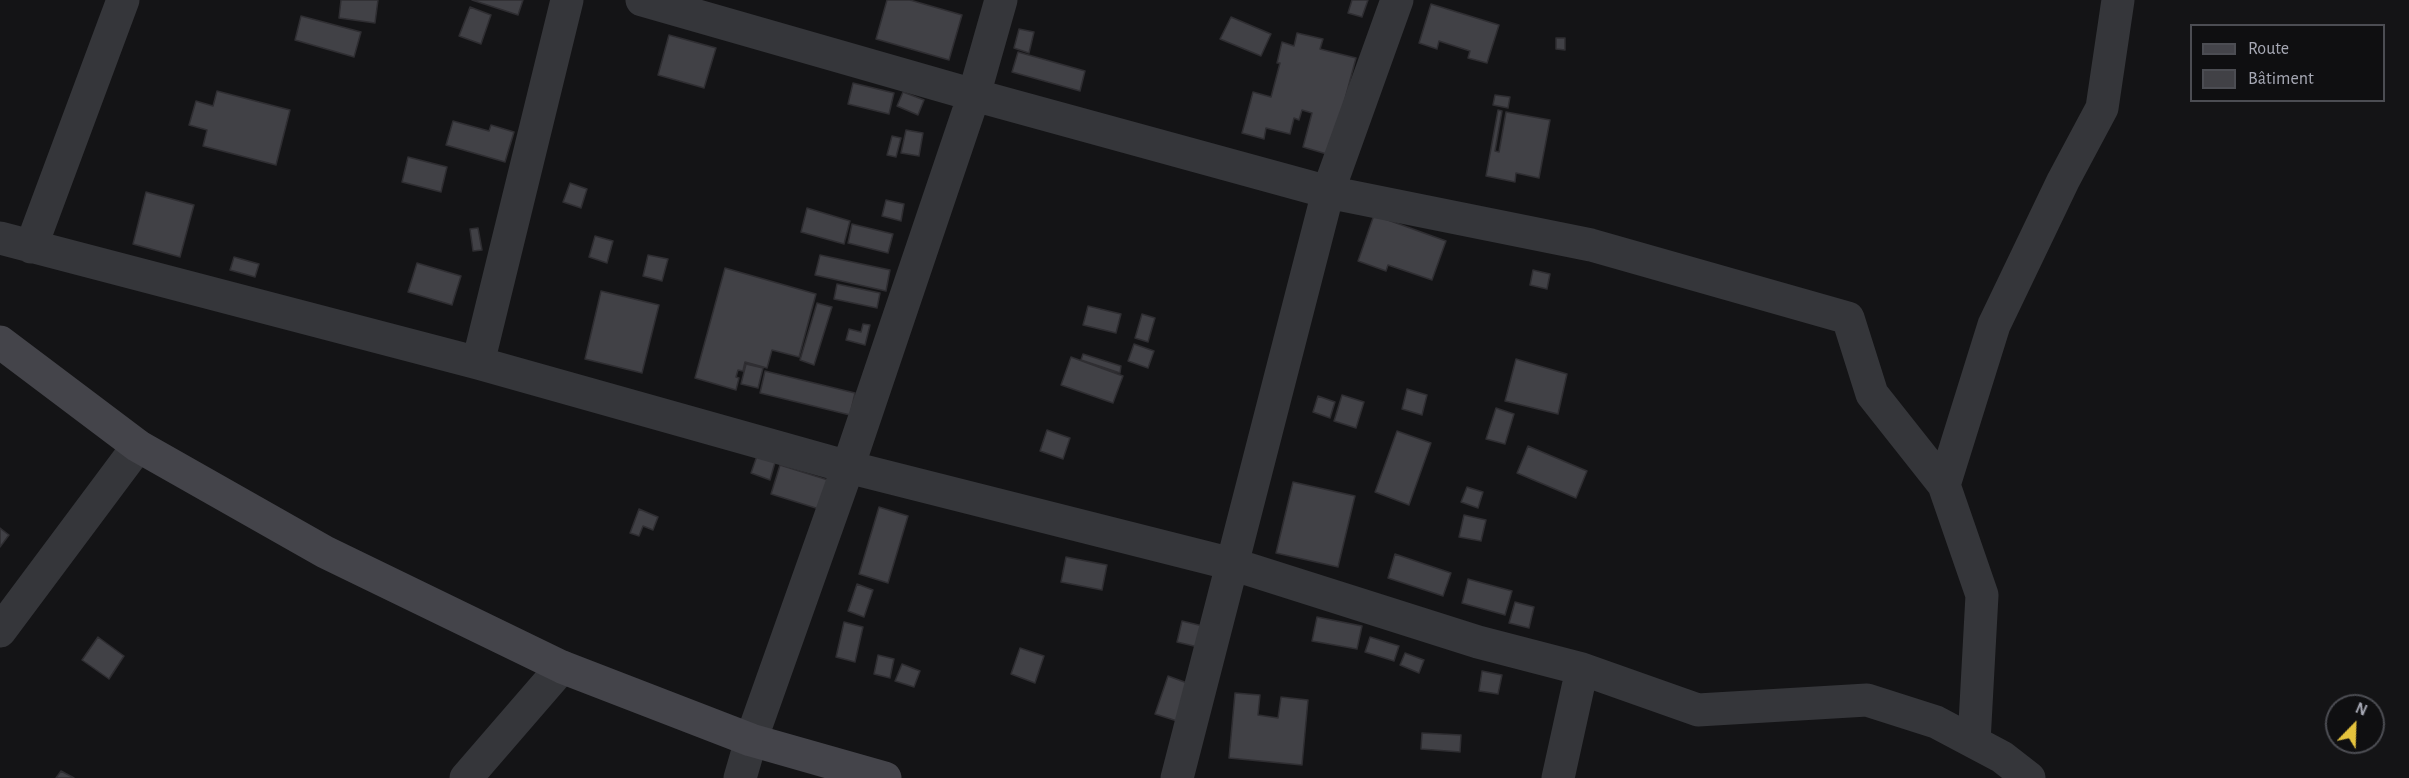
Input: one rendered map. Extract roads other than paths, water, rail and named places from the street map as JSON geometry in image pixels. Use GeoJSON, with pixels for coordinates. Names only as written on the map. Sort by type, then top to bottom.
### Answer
{"type":"FeatureCollection","features":[{"type":"Feature","properties":{"kind":"main road"},"geometry":{"type":"LineString","coordinates":[[0,342],[138,446],[325,552],[562,667],[751,740],[885,778]]}},
{"type":"Feature","properties":{"kind":"street"},"geometry":{"type":"LineString","coordinates":[[32,247],[123,0]]}},
{"type":"Feature","properties":{"kind":"street"},"geometry":{"type":"LineString","coordinates":[[478,363],[567,0]]}},
{"type":"Feature","properties":{"kind":"street"},"geometry":{"type":"LineString","coordinates":[[642,0],[974,95],[1328,192],[1591,245],[1848,318],[1872,394],[1944,485],[1982,595],[1974,742]]}},
{"type":"Feature","properties":{"kind":"street"},"geometry":{"type":"LineString","coordinates":[[740,778],[751,740],[848,466],[974,95],[1001,0]]}},
{"type":"Feature","properties":{"kind":"street"},"geometry":{"type":"LineString","coordinates":[[1177,778],[1328,192],[1397,0]]}},
{"type":"Feature","properties":{"kind":"street"},"geometry":{"type":"LineString","coordinates":[[1944,485],[1994,325],[2063,181],[2102,108],[2118,0]]}},
{"type":"Feature","properties":{"kind":"street"},"geometry":{"type":"LineString","coordinates":[[0,238],[478,363],[848,466],[1232,564],[1478,642],[1582,669],[1698,710],[1867,700],[1936,722],[2002,757],[2029,778]]}},
{"type":"Feature","properties":{"kind":"street"},"geometry":{"type":"LineString","coordinates":[[0,631],[138,446]]}},
{"type":"Feature","properties":{"kind":"street"},"geometry":{"type":"LineString","coordinates":[[466,778],[562,667]]}},
{"type":"Feature","properties":{"kind":"street"},"geometry":{"type":"LineString","coordinates":[[1558,778],[1582,669]]}}]}
